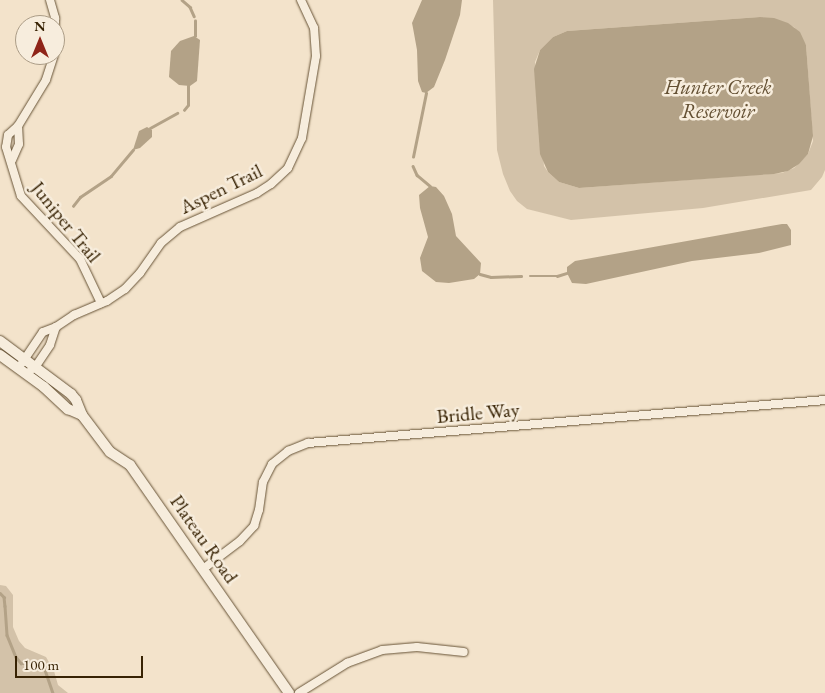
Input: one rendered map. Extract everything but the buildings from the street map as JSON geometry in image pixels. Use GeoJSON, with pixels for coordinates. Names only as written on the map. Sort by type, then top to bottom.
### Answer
{"type":"FeatureCollection","features":[{"type":"Feature","properties":{"kind":"street"},"geometry":{"type":"LineString","coordinates":[[50,0],[54,15]]}},
{"type":"Feature","properties":{"kind":"street","name":"Aspen Trail"},"geometry":{"type":"LineString","coordinates":[[24,358],[43,332],[56,327],[74,315],[126,289],[161,243],[170,235],[191,221],[266,188],[280,176],[293,160],[305,126],[316,56],[314,28],[301,0]]}},
{"type":"Feature","properties":{"kind":"street","name":"Juniper Trail"},"geometry":{"type":"LineString","coordinates":[[51,65],[49,72],[18,126],[10,131],[6,140],[7,152],[12,160],[14,178],[21,196],[80,259],[101,303]]}},
{"type":"Feature","properties":{"kind":"street","name":"Juniper Trail"},"geometry":{"type":"LineString","coordinates":[[12,160],[19,144],[18,126]]}},
{"type":"Feature","properties":{"kind":"street"},"geometry":{"type":"LineString","coordinates":[[24,358],[23,372],[36,366],[54,338],[56,327]]}},
{"type":"Feature","properties":{"kind":"street","name":"Plateau Road"},"geometry":{"type":"LineString","coordinates":[[0,341],[36,366],[71,394],[82,414],[110,452],[130,465],[289,693]]}},
{"type":"Feature","properties":{"kind":"street","name":"Plateau Road"},"geometry":{"type":"LineString","coordinates":[[0,355],[68,409],[82,414]]}},
{"type":"Feature","properties":{"kind":"street","name":"Bridle Way"},"geometry":{"type":"LineString","coordinates":[[204,569],[240,541],[254,526],[267,473],[279,456],[302,445],[321,441],[825,400]]}},
{"type":"Feature","properties":{"kind":"street"},"geometry":{"type":"LineString","coordinates":[[299,693],[347,663],[382,650],[417,647],[464,652]]}},
{"type":"Feature","properties":{"kind":"shaded area"},"geometry":{"type":"Polygon","coordinates":[[[493,0],[825,0],[825,170],[822,177],[811,190],[703,208],[571,220],[527,209],[517,201],[510,191],[503,174],[497,150],[493,0]],[[760,17],[567,31],[553,37],[540,50],[535,62],[544,166],[559,182],[579,188],[782,173],[794,168],[808,154],[813,141],[806,45],[794,27],[760,17]]]}},
{"type":"Feature","properties":{"kind":"shaded area"},"geometry":{"type":"Polygon","coordinates":[[[0,585],[6,586],[13,595],[13,627],[19,641],[25,648],[46,657],[54,671],[58,685],[68,693],[0,693],[0,585]]]}},
{"type":"Feature","properties":{"kind":"water"},"geometry":{"type":"Polygon","coordinates":[[[422,0],[462,0],[460,15],[445,60],[434,87],[426,93],[422,92],[418,81],[417,50],[412,23],[422,0]]]}},
{"type":"Feature","properties":{"kind":"water","name":"Hunter Creek Reservoir"},"geometry":{"type":"Polygon","coordinates":[[[760,17],[774,18],[788,23],[800,32],[806,45],[813,136],[808,154],[799,164],[788,171],[774,174],[579,188],[559,182],[548,172],[540,154],[534,69],[540,50],[553,37],[567,31],[760,17]]]}},
{"type":"Feature","properties":{"kind":"water"},"geometry":{"type":"Polygon","coordinates":[[[194,36],[200,40],[197,81],[190,86],[179,85],[169,77],[171,51],[180,41],[194,36]]]}},
{"type":"Feature","properties":{"kind":"water"},"geometry":{"type":"Polygon","coordinates":[[[147,127],[152,130],[152,137],[140,148],[133,150],[139,131],[147,127]]]}},
{"type":"Feature","properties":{"kind":"water"},"geometry":{"type":"Polygon","coordinates":[[[430,186],[436,187],[444,196],[452,214],[456,236],[481,263],[480,274],[474,279],[449,283],[436,282],[422,271],[420,258],[428,237],[420,208],[419,195],[430,186]]]}},
{"type":"Feature","properties":{"kind":"water"},"geometry":{"type":"Polygon","coordinates":[[[787,224],[791,230],[791,245],[759,253],[692,261],[586,284],[572,283],[567,273],[567,267],[575,261],[787,224]]]}},
{"type":"Feature","properties":{"kind":"waterway"},"geometry":{"type":"LineString","coordinates":[[182,0],[190,7],[194,16]]}},
{"type":"Feature","properties":{"kind":"waterway"},"geometry":{"type":"LineString","coordinates":[[195,21],[195,36]]}},
{"type":"Feature","properties":{"kind":"waterway"},"geometry":{"type":"LineString","coordinates":[[184,110],[188,105],[188,86]]}},
{"type":"Feature","properties":{"kind":"waterway"},"geometry":{"type":"LineString","coordinates":[[413,157],[426,93]]}},
{"type":"Feature","properties":{"kind":"waterway"},"geometry":{"type":"LineString","coordinates":[[150,128],[177,113]]}},
{"type":"Feature","properties":{"kind":"waterway"},"geometry":{"type":"LineString","coordinates":[[73,206],[80,197],[111,176],[133,150]]}},
{"type":"Feature","properties":{"kind":"waterway"},"geometry":{"type":"LineString","coordinates":[[413,166],[417,175],[430,186]]}},
{"type":"Feature","properties":{"kind":"waterway"},"geometry":{"type":"LineString","coordinates":[[530,276],[557,276],[567,273]]}},
{"type":"Feature","properties":{"kind":"waterway"},"geometry":{"type":"LineString","coordinates":[[480,274],[491,277],[521,276]]}},
{"type":"Feature","properties":{"kind":"waterway"},"geometry":{"type":"LineString","coordinates":[[0,593],[4,597],[7,635],[16,657],[21,663],[39,662],[44,667],[53,693]]}}]}
